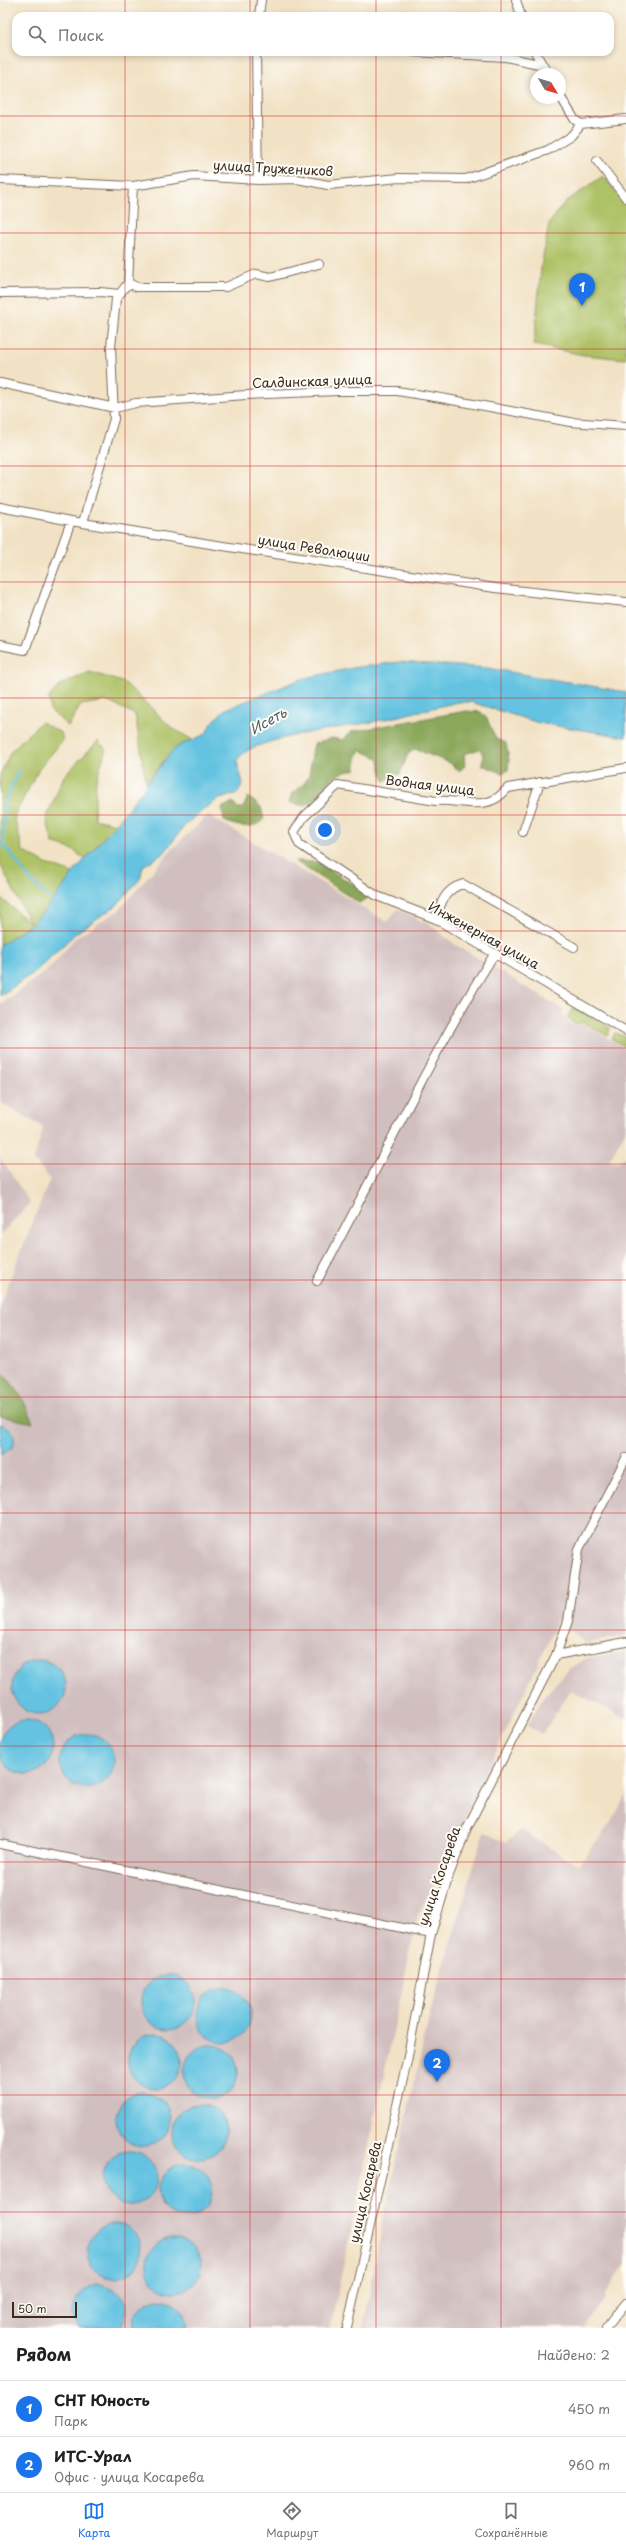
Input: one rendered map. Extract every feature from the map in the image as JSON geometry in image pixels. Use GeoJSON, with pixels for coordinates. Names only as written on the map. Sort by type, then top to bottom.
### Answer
{"type":"FeatureCollection","features":[{"type":"Feature","properties":{"kind":"street"},"geometry":{"type":"LineString","coordinates":[[260,12],[261,0]]}},
{"type":"Feature","properties":{"kind":"street"},"geometry":{"type":"LineString","coordinates":[[516,0],[520,12]]}},
{"type":"Feature","properties":{"kind":"street"},"geometry":{"type":"LineString","coordinates":[[256,56],[258,180]]}},
{"type":"Feature","properties":{"kind":"street"},"geometry":{"type":"LineString","coordinates":[[487,56],[506,57],[543,65]]}},
{"type":"Feature","properties":{"kind":"street"},"geometry":{"type":"LineString","coordinates":[[537,56],[545,68]]}},
{"type":"Feature","properties":{"kind":"street"},"geometry":{"type":"LineString","coordinates":[[565,104],[576,120],[581,124],[626,119]]}},
{"type":"Feature","properties":{"kind":"street","name":"улица Тружеников"},"geometry":{"type":"LineString","coordinates":[[0,180],[133,186],[194,176],[258,180],[297,179],[328,185],[399,178],[466,179],[548,150],[571,136],[581,124]]}},
{"type":"Feature","properties":{"kind":"street"},"geometry":{"type":"LineString","coordinates":[[597,161],[626,198]]}},
{"type":"Feature","properties":{"kind":"street"},"geometry":{"type":"LineString","coordinates":[[83,522],[114,419],[115,408],[111,347],[116,299],[128,283],[133,186]]}},
{"type":"Feature","properties":{"kind":"street"},"geometry":{"type":"LineString","coordinates":[[128,283],[137,287],[226,287],[256,274],[270,277],[319,264]]}},
{"type":"Feature","properties":{"kind":"street"},"geometry":{"type":"LineString","coordinates":[[0,293],[100,292],[120,294]]}},
{"type":"Feature","properties":{"kind":"street","name":"Салдинская улица"},"geometry":{"type":"LineString","coordinates":[[0,383],[115,408],[136,403],[246,396],[338,391],[397,391],[570,422],[626,426]]}},
{"type":"Feature","properties":{"kind":"street","name":"улица Революции"},"geometry":{"type":"LineString","coordinates":[[0,507],[71,521],[495,588],[626,602]]}},
{"type":"Feature","properties":{"kind":"street"},"geometry":{"type":"LineString","coordinates":[[0,645],[25,650],[71,521]]}},
{"type":"Feature","properties":{"kind":"street","name":"Водная улица"},"geometry":{"type":"LineString","coordinates":[[294,832],[304,817],[338,785],[436,801],[448,799],[478,803],[493,800],[508,788],[626,768]]}},
{"type":"Feature","properties":{"kind":"street"},"geometry":{"type":"LineString","coordinates":[[523,832],[540,782]]}},
{"type":"Feature","properties":{"kind":"street","name":"Инженерная улица"},"geometry":{"type":"LineString","coordinates":[[294,832],[299,844],[378,896],[436,919],[626,1032]]}},
{"type":"Feature","properties":{"kind":"street"},"geometry":{"type":"LineString","coordinates":[[436,919],[442,900],[452,887],[463,884],[574,948]]}},
{"type":"Feature","properties":{"kind":"street"},"geometry":{"type":"LineString","coordinates":[[317,1281],[348,1225],[425,1071],[495,953]]}},
{"type":"Feature","properties":{"kind":"street","name":"улица Косарева"},"geometry":{"type":"LineString","coordinates":[[347,2328],[407,2061],[431,1934],[449,1875],[467,1828],[556,1655],[568,1621],[579,1549],[626,1458]]}},
{"type":"Feature","properties":{"kind":"street"},"geometry":{"type":"LineString","coordinates":[[556,1655],[626,1642]]}},
{"type":"Feature","properties":{"kind":"street"},"geometry":{"type":"LineString","coordinates":[[0,1844],[431,1934]]}},
{"type":"Feature","properties":{"kind":"street"},"geometry":{"type":"LineString","coordinates":[[606,2328],[626,2303]]}},
{"type":"Feature","properties":{"kind":"shaded area"},"geometry":{"type":"Polygon","coordinates":[[[208,815],[387,922],[398,909],[429,924],[456,945],[564,1010],[562,1015],[568,1019],[568,1022],[575,1026],[583,1023],[626,1049],[626,1130],[609,1160],[615,1163],[626,1157],[626,1635],[586,1644],[557,1619],[553,1632],[418,1915],[330,2328],[0,2328],[0,1304],[50,1179],[34,1160],[43,1127],[0,1102],[0,1005],[50,968],[75,938],[119,910],[172,849],[208,815]]]}},
{"type":"Feature","properties":{"kind":"shaded area"},"geometry":{"type":"Polygon","coordinates":[[[0,1157],[30,1203],[0,1235],[0,1157]]]}},
{"type":"Feature","properties":{"kind":"shaded area"},"geometry":{"type":"Polygon","coordinates":[[[626,1651],[626,1719],[571,1690],[542,1734],[527,1726],[545,1695],[569,1669],[584,1659],[626,1651]]]}},
{"type":"Feature","properties":{"kind":"shaded area"},"geometry":{"type":"Polygon","coordinates":[[[626,1795],[626,2265],[606,2292],[606,2299],[584,2328],[363,2328],[387,2200],[433,2001],[484,1832],[506,1843],[521,1830],[578,1865],[610,1824],[626,1795]]]}},
{"type":"Feature","properties":{"kind":"green space"},"geometry":{"type":"Polygon","coordinates":[[[603,176],[626,205],[626,359],[584,355],[534,345],[541,267],[549,224],[564,203],[603,176]]]}},
{"type":"Feature","properties":{"kind":"green space"},"geometry":{"type":"Polygon","coordinates":[[[90,672],[125,683],[172,728],[193,740],[185,743],[172,752],[146,783],[135,714],[106,701],[81,705],[68,726],[50,710],[49,697],[60,685],[90,672]]]}},
{"type":"Feature","properties":{"kind":"green space"},"geometry":{"type":"Polygon","coordinates":[[[466,711],[481,712],[487,719],[496,739],[506,743],[509,760],[508,770],[502,773],[482,765],[483,755],[480,749],[464,754],[465,766],[459,771],[450,763],[415,749],[408,754],[400,774],[384,781],[378,758],[360,750],[356,758],[356,769],[344,772],[331,780],[312,802],[306,805],[299,805],[289,802],[292,793],[304,783],[307,778],[314,744],[332,738],[343,740],[350,732],[466,711]]]}},
{"type":"Feature","properties":{"kind":"green space"},"geometry":{"type":"Polygon","coordinates":[[[41,722],[61,733],[63,740],[39,769],[14,816],[23,851],[46,864],[73,873],[58,895],[32,923],[0,945],[0,897],[30,923],[0,864],[0,775],[11,751],[41,722]]]}},
{"type":"Feature","properties":{"kind":"green space"},"geometry":{"type":"Polygon","coordinates":[[[98,741],[106,749],[96,781],[94,819],[116,824],[86,860],[73,850],[53,843],[46,818],[64,776],[98,741]]]}},
{"type":"Feature","properties":{"kind":"green space"},"geometry":{"type":"Polygon","coordinates":[[[248,797],[261,807],[264,820],[249,826],[235,825],[224,821],[222,808],[233,802],[237,808],[243,808],[248,797]]]}},
{"type":"Feature","properties":{"kind":"green space"},"geometry":{"type":"Polygon","coordinates":[[[295,861],[317,862],[362,890],[368,898],[359,903],[295,861]]]}},
{"type":"Feature","properties":{"kind":"green space"},"geometry":{"type":"Polygon","coordinates":[[[573,1009],[578,1009],[610,1028],[608,1036],[583,1022],[575,1024],[567,1017],[573,1009]]]}},
{"type":"Feature","properties":{"kind":"green space"},"geometry":{"type":"Polygon","coordinates":[[[615,1033],[626,1037],[626,1047],[612,1039],[615,1033]]]}},
{"type":"Feature","properties":{"kind":"green space"},"geometry":{"type":"Polygon","coordinates":[[[0,1372],[12,1383],[20,1395],[33,1423],[0,1416],[0,1372]]]}},
{"type":"Feature","properties":{"kind":"water","name":"Исеть"},"geometry":{"type":"Polygon","coordinates":[[[400,662],[487,668],[626,692],[626,737],[539,723],[471,702],[459,702],[372,722],[298,735],[257,746],[243,754],[237,762],[243,783],[238,793],[217,800],[202,810],[185,825],[164,853],[143,866],[140,879],[117,905],[76,933],[36,971],[0,996],[0,945],[31,925],[53,901],[73,873],[116,824],[172,751],[180,745],[206,734],[210,725],[224,710],[304,678],[358,667],[400,662]]]}},
{"type":"Feature","properties":{"kind":"water"},"geometry":{"type":"Polygon","coordinates":[[[0,1424],[8,1427],[14,1436],[13,1447],[1,1455],[0,1424]]]}},
{"type":"Feature","properties":{"kind":"water"},"geometry":{"type":"Polygon","coordinates":[[[39,1660],[49,1662],[58,1668],[64,1677],[66,1687],[64,1697],[58,1706],[49,1712],[39,1714],[29,1712],[20,1706],[14,1697],[12,1687],[14,1677],[20,1668],[29,1662],[39,1660]]]}},
{"type":"Feature","properties":{"kind":"water"},"geometry":{"type":"Polygon","coordinates":[[[26,1720],[36,1722],[45,1728],[51,1737],[53,1747],[51,1757],[45,1766],[36,1772],[26,1774],[16,1772],[7,1766],[1,1757],[-1,1747],[1,1737],[7,1728],[16,1722],[26,1720]]]}},
{"type":"Feature","properties":{"kind":"water"},"geometry":{"type":"Polygon","coordinates":[[[87,1734],[97,1736],[106,1742],[112,1751],[114,1761],[112,1771],[106,1780],[97,1786],[87,1788],[77,1786],[68,1780],[62,1771],[60,1761],[62,1751],[68,1742],[77,1736],[87,1734]]]}},
{"type":"Feature","properties":{"kind":"water"},"geometry":{"type":"Polygon","coordinates":[[[168,1975],[178,1977],[187,1983],[193,1992],[195,2002],[193,2012],[187,2021],[178,2027],[168,2029],[158,2027],[149,2021],[143,2012],[141,2002],[143,1992],[149,1983],[158,1977],[168,1975]]]}},
{"type":"Feature","properties":{"kind":"water"},"geometry":{"type":"Polygon","coordinates":[[[224,1988],[234,1990],[243,1996],[249,2005],[251,2015],[249,2025],[243,2034],[234,2040],[224,2042],[214,2040],[205,2034],[199,2025],[197,2015],[199,2005],[205,1996],[214,1990],[224,1988]]]}},
{"type":"Feature","properties":{"kind":"water"},"geometry":{"type":"Polygon","coordinates":[[[155,2034],[165,2036],[174,2042],[180,2051],[182,2061],[180,2071],[174,2080],[165,2086],[155,2088],[145,2086],[136,2080],[130,2071],[128,2061],[130,2051],[136,2042],[145,2036],[155,2034]]]}},
{"type":"Feature","properties":{"kind":"water"},"geometry":{"type":"Polygon","coordinates":[[[211,2045],[221,2047],[230,2053],[236,2062],[238,2072],[236,2082],[230,2091],[221,2097],[211,2099],[201,2097],[192,2091],[186,2082],[184,2072],[186,2062],[192,2053],[201,2047],[211,2045]]]}},
{"type":"Feature","properties":{"kind":"water"},"geometry":{"type":"Polygon","coordinates":[[[143,2092],[153,2094],[162,2100],[168,2109],[170,2119],[168,2129],[162,2138],[153,2144],[143,2146],[133,2144],[124,2138],[118,2129],[116,2119],[118,2109],[124,2100],[133,2094],[143,2092]]]}},
{"type":"Feature","properties":{"kind":"water"},"geometry":{"type":"Polygon","coordinates":[[[199,2104],[209,2106],[218,2112],[224,2121],[226,2131],[224,2141],[218,2150],[209,2156],[199,2158],[189,2156],[180,2150],[174,2141],[172,2131],[174,2121],[180,2112],[189,2106],[199,2104]]]}},
{"type":"Feature","properties":{"kind":"water"},"geometry":{"type":"Polygon","coordinates":[[[130,2151],[140,2153],[149,2159],[155,2168],[157,2178],[155,2188],[149,2197],[140,2203],[130,2205],[120,2203],[111,2197],[105,2188],[103,2178],[105,2168],[111,2159],[120,2153],[130,2151]]]}},
{"type":"Feature","properties":{"kind":"water"},"geometry":{"type":"Polygon","coordinates":[[[185,2164],[195,2166],[204,2172],[210,2181],[212,2191],[210,2201],[204,2210],[195,2216],[185,2218],[175,2216],[166,2210],[160,2201],[158,2191],[160,2181],[166,2172],[175,2166],[185,2164]]]}},
{"type":"Feature","properties":{"kind":"water"},"geometry":{"type":"Polygon","coordinates":[[[114,2224],[124,2226],[133,2232],[139,2241],[141,2251],[139,2261],[133,2270],[124,2276],[114,2278],[104,2276],[95,2270],[89,2261],[87,2251],[89,2241],[95,2232],[104,2226],[114,2224]]]}},
{"type":"Feature","properties":{"kind":"water"},"geometry":{"type":"Polygon","coordinates":[[[174,2238],[184,2240],[193,2246],[199,2255],[201,2265],[199,2275],[193,2284],[184,2290],[174,2292],[164,2290],[155,2284],[149,2275],[147,2265],[149,2255],[155,2246],[164,2240],[174,2238]]]}},
{"type":"Feature","properties":{"kind":"water"},"geometry":{"type":"Polygon","coordinates":[[[97,2284],[112,2289],[123,2299],[126,2305],[126,2313],[125,2320],[121,2328],[79,2328],[75,2321],[73,2314],[79,2296],[90,2287],[97,2284]]]}},
{"type":"Feature","properties":{"kind":"water"},"geometry":{"type":"Polygon","coordinates":[[[157,2299],[169,2301],[179,2307],[185,2316],[187,2328],[134,2328],[135,2317],[140,2309],[147,2303],[157,2299]]]}},
{"type":"Feature","properties":{"kind":"waterway"},"geometry":{"type":"LineString","coordinates":[[19,770],[5,802],[3,844],[32,882],[55,903]]}},
{"type":"Feature","properties":{"kind":"place","name":"СНТ Юность"},"geometry":{"type":"Point","coordinates":[582,306]}},
{"type":"Feature","properties":{"kind":"place","name":"ИТС-Урал"},"geometry":{"type":"Point","coordinates":[437,2082]}}]}
